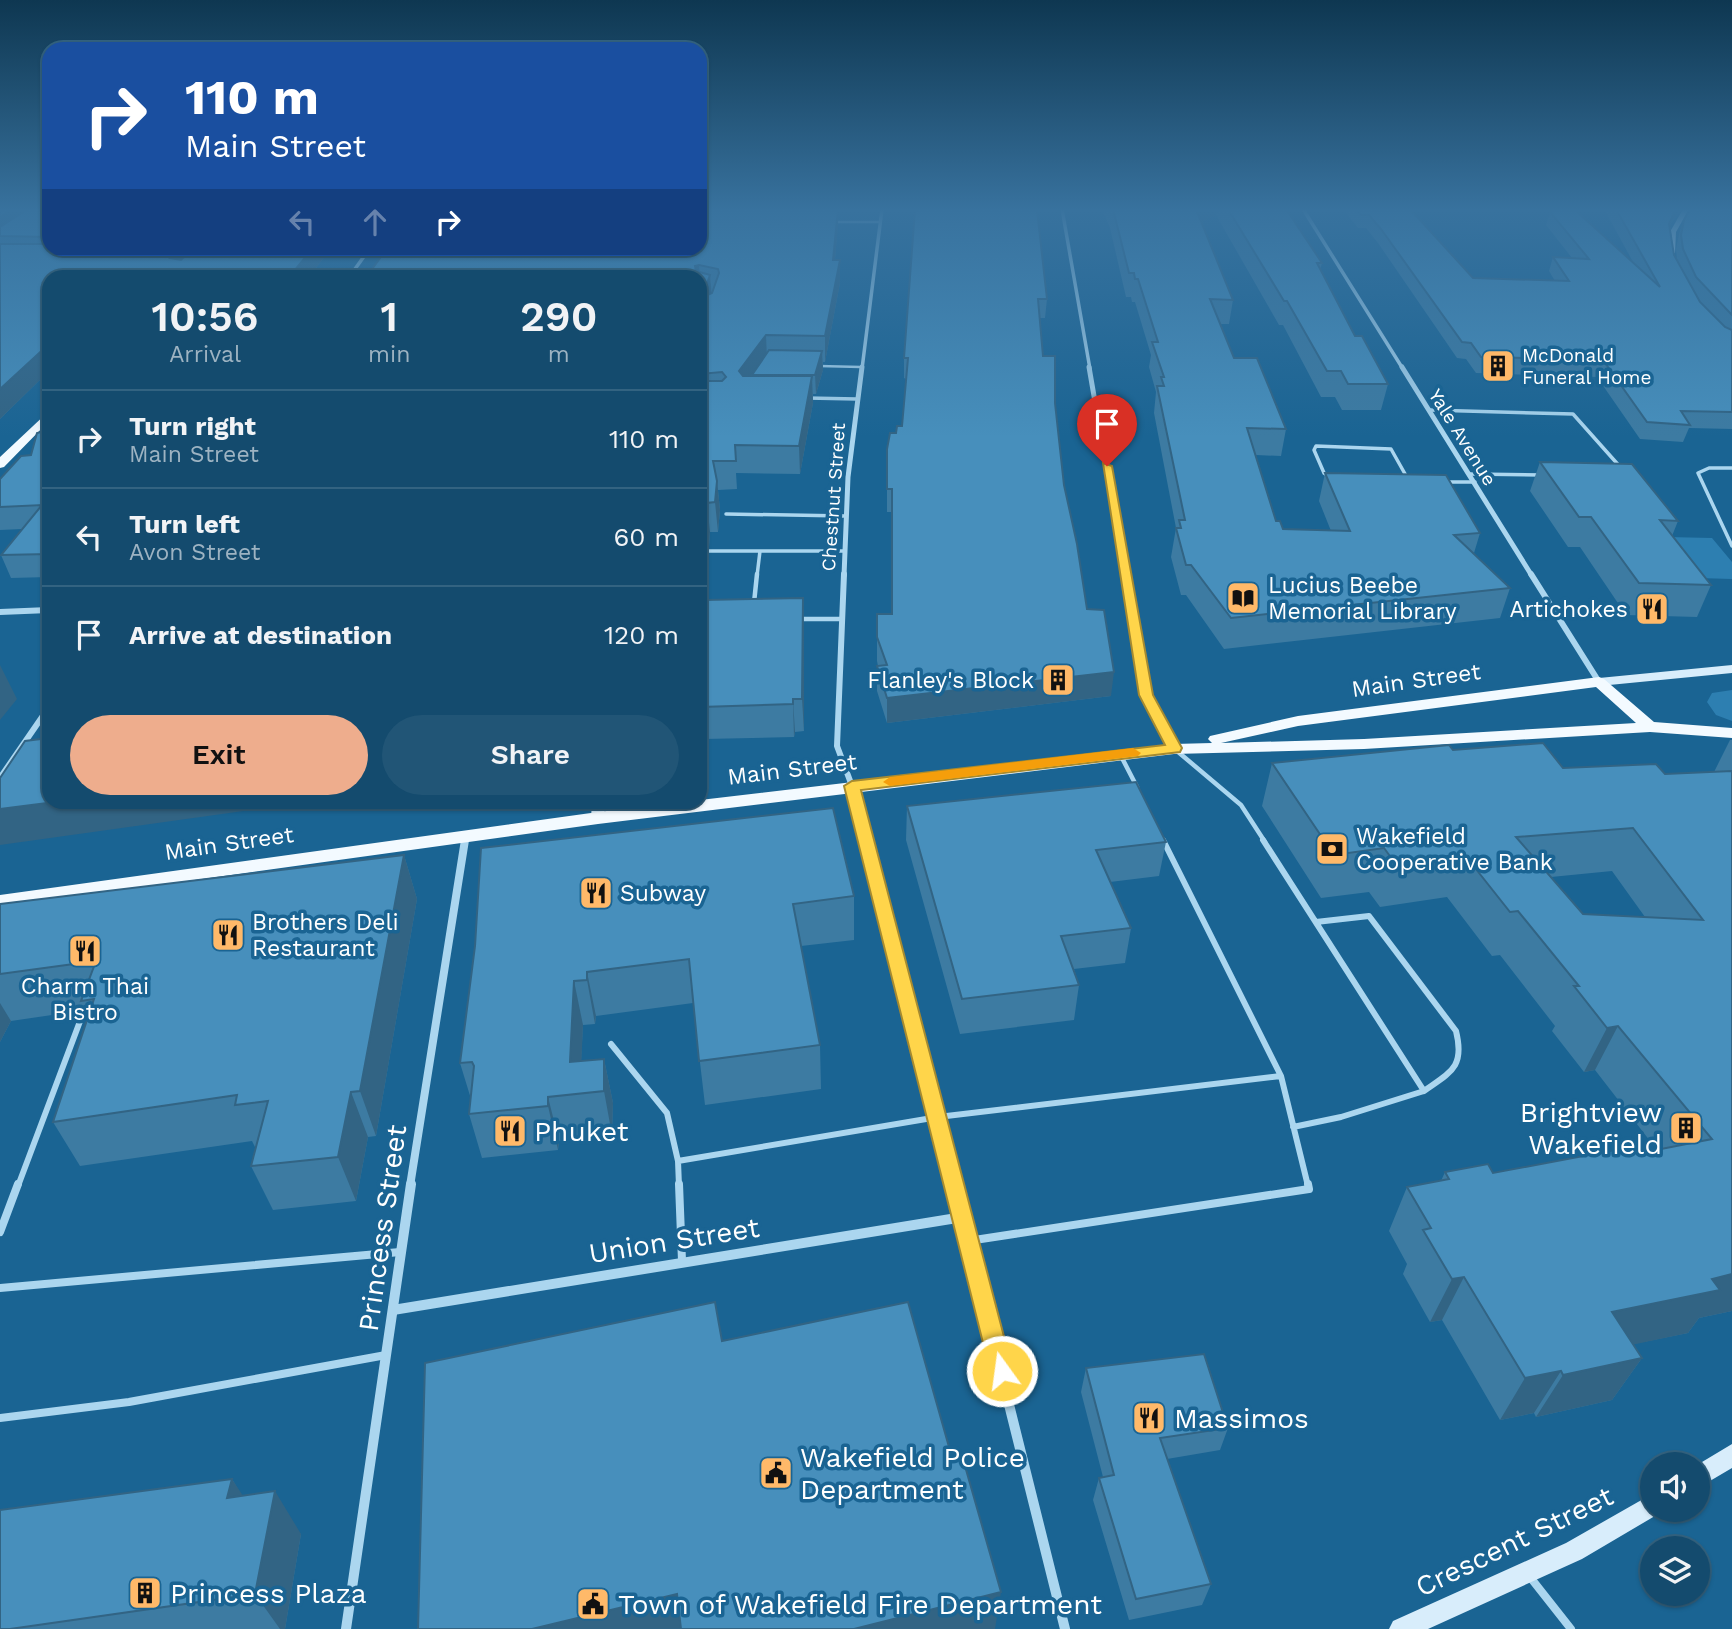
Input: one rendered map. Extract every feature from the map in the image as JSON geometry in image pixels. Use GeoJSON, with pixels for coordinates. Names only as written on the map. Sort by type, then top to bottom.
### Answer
{"type":"FeatureCollection","features":[{"type":"Feature","properties":{"kind":"main road"},"geometry":{"type":"LineString","coordinates":[[0,464],[42,421]]}},
{"type":"Feature","properties":{"kind":"main road","name":"Main Street"},"geometry":{"type":"LineString","coordinates":[[1174,748],[1298,721],[1599,682]]}},
{"type":"Feature","properties":{"kind":"main road"},"geometry":{"type":"LineString","coordinates":[[1599,682],[1650,727]]}},
{"type":"Feature","properties":{"kind":"main road","name":"Main Street"},"geometry":{"type":"LineString","coordinates":[[707,800],[852,786],[1174,748],[1364,744],[1650,727],[1732,733]]}},
{"type":"Feature","properties":{"kind":"main road","name":"Main Street"},"geometry":{"type":"LineString","coordinates":[[0,901],[466,835],[599,810]]}},
{"type":"Feature","properties":{"kind":"street","name":"Chestnut Street"},"geometry":{"type":"LineString","coordinates":[[872,285],[845,516],[837,741],[841,762],[852,786],[938,1117],[1065,1629]]}},
{"type":"Feature","properties":{"kind":"street"},"geometry":{"type":"LineString","coordinates":[[1075,285],[1145,690],[1174,748]]}},
{"type":"Feature","properties":{"kind":"street","name":"Yale Avenue"},"geometry":{"type":"LineString","coordinates":[[1351,285],[1599,682]]}},
{"type":"Feature","properties":{"kind":"street"},"geometry":{"type":"LineString","coordinates":[[0,611],[42,610]]}},
{"type":"Feature","properties":{"kind":"street"},"geometry":{"type":"LineString","coordinates":[[1599,682],[1732,669]]}},
{"type":"Feature","properties":{"kind":"street"},"geometry":{"type":"LineString","coordinates":[[0,778],[42,720]]}},
{"type":"Feature","properties":{"kind":"street","name":"Princess Street"},"geometry":{"type":"LineString","coordinates":[[346,1629],[400,1252],[466,835]]}},
{"type":"Feature","properties":{"kind":"street","name":"Union Street"},"geometry":{"type":"LineString","coordinates":[[393,1310],[963,1217]]}},
{"type":"Feature","properties":{"kind":"street"},"geometry":{"type":"LineString","coordinates":[[1710,1469],[1732,1455]]}},
{"type":"Feature","properties":{"kind":"street","name":"Crescent Street"},"geometry":{"type":"LineString","coordinates":[[1401,1629],[1574,1551],[1640,1512]]}},
{"type":"Feature","properties":{"kind":"lane"},"geometry":{"type":"LineString","coordinates":[[808,365],[861,367]]}},
{"type":"Feature","properties":{"kind":"lane"},"geometry":{"type":"LineString","coordinates":[[801,398],[857,398]]}},
{"type":"Feature","properties":{"kind":"lane"},"geometry":{"type":"LineString","coordinates":[[1430,410],[1573,414],[1624,472],[1623,476]]}},
{"type":"Feature","properties":{"kind":"lane"},"geometry":{"type":"LineString","coordinates":[[1339,479],[1324,473],[1314,447],[1323,445],[1391,449],[1409,481],[1398,480]]}},
{"type":"Feature","properties":{"kind":"lane"},"geometry":{"type":"LineString","coordinates":[[1732,468],[1709,468],[1699,471],[1698,476],[1732,546]]}},
{"type":"Feature","properties":{"kind":"lane"},"geometry":{"type":"LineString","coordinates":[[1470,474],[1543,475]]}},
{"type":"Feature","properties":{"kind":"lane"},"geometry":{"type":"LineString","coordinates":[[1436,481],[1475,482]]}},
{"type":"Feature","properties":{"kind":"lane"},"geometry":{"type":"LineString","coordinates":[[726,514],[845,516]]}},
{"type":"Feature","properties":{"kind":"lane"},"geometry":{"type":"LineString","coordinates":[[707,551],[844,551]]}},
{"type":"Feature","properties":{"kind":"lane"},"geometry":{"type":"LineString","coordinates":[[753,605],[760,551]]}},
{"type":"Feature","properties":{"kind":"lane"},"geometry":{"type":"LineString","coordinates":[[790,619],[841,619]]}},
{"type":"Feature","properties":{"kind":"lane"},"geometry":{"type":"LineString","coordinates":[[1174,748],[1241,805],[1424,1091]]}},
{"type":"Feature","properties":{"kind":"lane"},"geometry":{"type":"LineString","coordinates":[[1120,754],[1138,790]]}},
{"type":"Feature","properties":{"kind":"lane"},"geometry":{"type":"LineString","coordinates":[[968,1241],[1309,1189],[1281,1076],[1157,827]]}},
{"type":"Feature","properties":{"kind":"lane"},"geometry":{"type":"LineString","coordinates":[[1293,1127],[1341,1117],[1424,1091],[1456,1068],[1463,1050],[1456,1031],[1369,916],[1316,922]]}},
{"type":"Feature","properties":{"kind":"lane"},"geometry":{"type":"LineString","coordinates":[[0,1232],[82,1016]]}},
{"type":"Feature","properties":{"kind":"lane"},"geometry":{"type":"LineString","coordinates":[[611,1044],[667,1113],[678,1161],[682,1261]]}},
{"type":"Feature","properties":{"kind":"lane"},"geometry":{"type":"LineString","coordinates":[[678,1161],[938,1117],[1281,1076]]}},
{"type":"Feature","properties":{"kind":"lane"},"geometry":{"type":"LineString","coordinates":[[0,1288],[400,1252]]}},
{"type":"Feature","properties":{"kind":"lane"},"geometry":{"type":"LineString","coordinates":[[0,1418],[129,1402],[386,1355]]}},
{"type":"Feature","properties":{"kind":"lane"},"geometry":{"type":"LineString","coordinates":[[1527,1573],[1571,1629]]}},
{"type":"Feature","properties":{"kind":"shaded area"},"geometry":{"type":"Polygon","coordinates":[[[1667,537],[1712,538],[1732,562],[1732,579],[1698,578],[1667,537]]]}},
{"type":"Feature","properties":{"kind":"shaded area"},"geometry":{"type":"Polygon","coordinates":[[[1732,690],[1732,721],[1716,715],[1707,702],[1712,693],[1732,690]]]}},
{"type":"Feature","properties":{"kind":"building"},"geometry":{"type":"Polygon","coordinates":[[[0,285],[42,285],[42,350],[0,389],[0,285]]]}},
{"type":"Feature","properties":{"kind":"building"},"geometry":{"type":"Polygon","coordinates":[[[715,285],[835,285],[825,336],[766,335],[739,371],[743,376],[812,376],[799,446],[735,445],[736,461],[713,461],[717,481],[715,502],[707,503],[707,381],[722,381],[726,377],[722,372],[707,373],[707,295],[712,293],[715,285]]]}},
{"type":"Feature","properties":{"kind":"building"},"geometry":{"type":"Polygon","coordinates":[[[909,285],[1045,285],[1047,299],[1038,299],[1043,356],[1055,356],[1055,403],[1064,485],[1087,609],[1104,610],[1114,672],[887,698],[877,666],[887,665],[877,637],[877,614],[892,614],[892,489],[887,489],[887,449],[890,433],[896,433],[897,426],[902,426],[908,358],[904,358],[909,285]]]}},
{"type":"Feature","properties":{"kind":"building"},"geometry":{"type":"Polygon","coordinates":[[[1140,285],[1227,285],[1233,300],[1210,299],[1234,358],[1257,358],[1286,429],[1247,428],[1276,521],[1280,521],[1283,529],[1350,531],[1325,473],[1446,475],[1480,533],[1454,535],[1510,588],[1231,618],[1191,565],[1186,565],[1176,528],[1181,528],[1179,520],[1185,520],[1157,386],[1164,386],[1161,377],[1164,377],[1152,342],[1158,342],[1140,285]]]}},
{"type":"Feature","properties":{"kind":"building"},"geometry":{"type":"Polygon","coordinates":[[[1274,285],[1328,285],[1355,336],[1362,336],[1388,384],[1348,384],[1341,371],[1327,371],[1287,301],[1284,301],[1274,285]]]}},
{"type":"Feature","properties":{"kind":"building"},"geometry":{"type":"Polygon","coordinates":[[[1421,285],[1691,285],[1700,302],[1725,327],[1732,330],[1732,412],[1681,411],[1690,425],[1647,422],[1603,360],[1481,357],[1471,343],[1462,342],[1421,285]]]}},
{"type":"Feature","properties":{"kind":"building"},"geometry":{"type":"Polygon","coordinates":[[[1704,285],[1732,285],[1732,315],[1704,285]]]}},
{"type":"Feature","properties":{"kind":"building"},"geometry":{"type":"Polygon","coordinates":[[[769,350],[822,351],[815,375],[752,375],[769,350]]]}},
{"type":"Feature","properties":{"kind":"building"},"geometry":{"type":"Polygon","coordinates":[[[42,432],[42,505],[0,507],[0,479],[21,456],[31,455],[37,433],[42,432]]]}},
{"type":"Feature","properties":{"kind":"building"},"geometry":{"type":"Polygon","coordinates":[[[1540,462],[1632,464],[1678,521],[1660,520],[1711,585],[1639,583],[1591,517],[1579,517],[1540,462]]]}},
{"type":"Feature","properties":{"kind":"building"},"geometry":{"type":"Polygon","coordinates":[[[42,505],[42,554],[1,555],[42,505]]]}},
{"type":"Feature","properties":{"kind":"building"},"geometry":{"type":"Polygon","coordinates":[[[803,598],[802,699],[793,699],[793,704],[707,707],[707,600],[803,598]]]}},
{"type":"Feature","properties":{"kind":"building"},"geometry":{"type":"Polygon","coordinates":[[[42,739],[42,804],[0,809],[0,778],[25,741],[42,739]]]}},
{"type":"Feature","properties":{"kind":"building"},"geometry":{"type":"Polygon","coordinates":[[[1543,743],[1563,768],[1656,764],[1665,774],[1732,771],[1732,1274],[1712,1279],[1720,1290],[1612,1312],[1642,1358],[1563,1375],[1561,1371],[1525,1378],[1464,1277],[1452,1279],[1423,1230],[1431,1228],[1407,1187],[1449,1179],[1445,1172],[1488,1164],[1493,1173],[1636,1146],[1641,1153],[1712,1139],[1618,1026],[1607,1028],[1574,986],[1579,986],[1518,911],[1510,912],[1464,854],[1395,863],[1384,848],[1334,855],[1272,763],[1449,745],[1453,750],[1543,743]],[[1633,828],[1516,837],[1583,914],[1703,920],[1633,828]]]}},
{"type":"Feature","properties":{"kind":"building"},"geometry":{"type":"Polygon","coordinates":[[[1136,782],[1166,842],[1096,850],[1131,928],[1061,936],[1079,985],[962,999],[907,806],[1136,782]]]}},
{"type":"Feature","properties":{"kind":"building"},"geometry":{"type":"Polygon","coordinates":[[[833,808],[854,896],[793,904],[820,1045],[699,1061],[689,959],[587,972],[587,980],[574,981],[570,1062],[604,1059],[604,1091],[548,1097],[548,1106],[469,1114],[474,1066],[472,1062],[460,1063],[475,946],[481,848],[833,808]]]}},
{"type":"Feature","properties":{"kind":"building"},"geometry":{"type":"Polygon","coordinates":[[[404,855],[360,1091],[351,1092],[338,1157],[251,1166],[268,1101],[235,1105],[237,1095],[53,1122],[94,999],[81,1001],[96,961],[0,974],[0,904],[404,855]]]}},
{"type":"Feature","properties":{"kind":"building"},"geometry":{"type":"Polygon","coordinates":[[[715,1302],[722,1341],[908,1302],[953,1461],[963,1459],[1001,1592],[854,1629],[681,1629],[677,1594],[532,1629],[418,1629],[425,1363],[715,1302]]]}},
{"type":"Feature","properties":{"kind":"building"},"geometry":{"type":"Polygon","coordinates":[[[1204,1354],[1228,1428],[1160,1438],[1211,1584],[1136,1599],[1099,1478],[1114,1475],[1086,1368],[1204,1354]]]}},
{"type":"Feature","properties":{"kind":"building","name":"Princess Plaza"},"geometry":{"type":"Polygon","coordinates":[[[232,1479],[227,1498],[275,1491],[255,1594],[0,1629],[0,1510],[232,1479]]]}},
{"type":"Feature","properties":{"kind":"slow traffic"},"geometry":{"type":"LineString","coordinates":[[890,782],[1133,753]]}},
{"type":"Feature","properties":{"kind":"place","name":"McDonald Funeral Home"},"geometry":{"type":"Point","coordinates":[1498,366]}},
{"type":"Feature","properties":{"kind":"place","name":"Lucius Beebe Memorial Library"},"geometry":{"type":"Point","coordinates":[1243,598]}},
{"type":"Feature","properties":{"kind":"place","name":"Artichokes"},"geometry":{"type":"Point","coordinates":[1652,609]}},
{"type":"Feature","properties":{"kind":"place","name":"Flanley's Block"},"geometry":{"type":"Point","coordinates":[1058,680]}},
{"type":"Feature","properties":{"kind":"place","name":"Wakefield Cooperative Bank"},"geometry":{"type":"Point","coordinates":[1332,849]}},
{"type":"Feature","properties":{"kind":"place","name":"Subway"},"geometry":{"type":"Point","coordinates":[596,893]}},
{"type":"Feature","properties":{"kind":"place","name":"Brothers Deli Restaurant"},"geometry":{"type":"Point","coordinates":[228,935]}},
{"type":"Feature","properties":{"kind":"place","name":"Charm Thai Bistro"},"geometry":{"type":"Point","coordinates":[85,951]}},
{"type":"Feature","properties":{"kind":"place","name":"Brightview Wakefield"},"geometry":{"type":"Point","coordinates":[1686,1128]}},
{"type":"Feature","properties":{"kind":"place","name":"Phuket"},"geometry":{"type":"Point","coordinates":[510,1131]}},
{"type":"Feature","properties":{"kind":"place","name":"Massimos"},"geometry":{"type":"Point","coordinates":[1149,1418]}},
{"type":"Feature","properties":{"kind":"place","name":"Wakefield Police Department"},"geometry":{"type":"Point","coordinates":[776,1473]}},
{"type":"Feature","properties":{"kind":"place","name":"Princess Plaza"},"geometry":{"type":"Point","coordinates":[145,1593]}},
{"type":"Feature","properties":{"kind":"place","name":"Town of Wakefield Fire Department"},"geometry":{"type":"Point","coordinates":[593,1604]}},
{"type":"Feature","properties":{"kind":"route"},"geometry":{"type":"LineString","coordinates":[[1002,1371],[852,786],[1174,748],[1146,695],[1107,466]]}}]}
